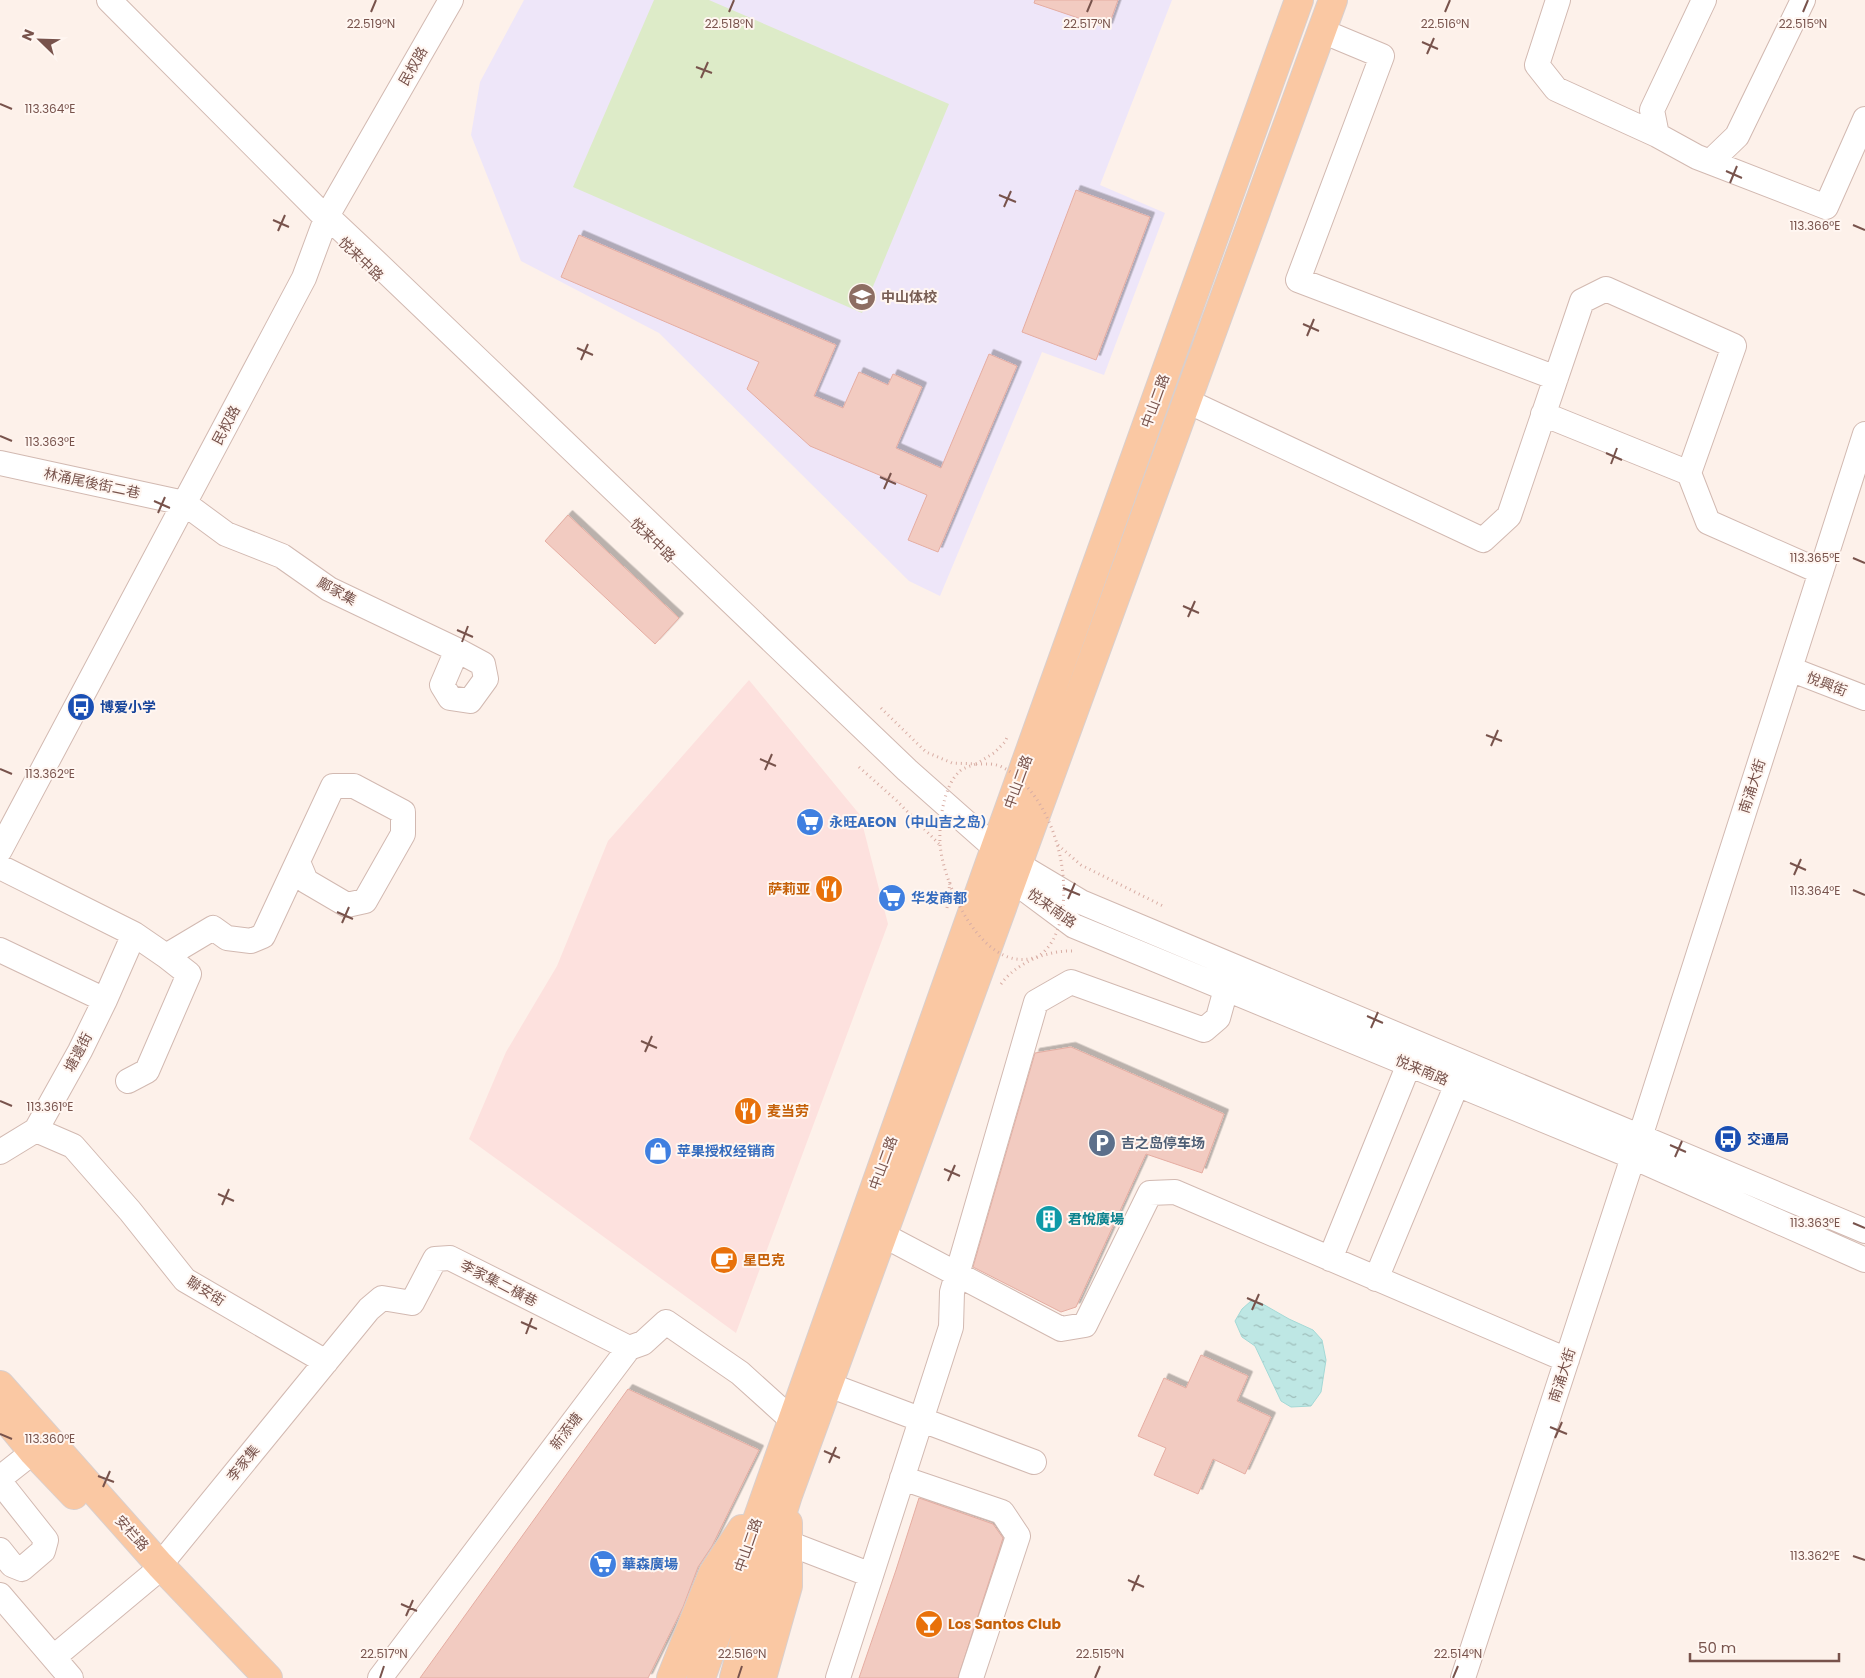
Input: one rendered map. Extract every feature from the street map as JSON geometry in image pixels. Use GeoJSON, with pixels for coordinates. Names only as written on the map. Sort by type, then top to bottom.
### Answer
{"type":"FeatureCollection","features":[{"type":"Feature","properties":{"kind":"main road","name":"中山二路"},"geometry":{"type":"LineString","coordinates":[[777,1495],[792,1420],[1299,0]]}},
{"type":"Feature","properties":{"kind":"main road","name":"中山二路"},"geometry":{"type":"LineString","coordinates":[[701,1678],[777,1495],[830,1385],[1333,0]]}},
{"type":"Feature","properties":{"kind":"main road","name":"安栏路"},"geometry":{"type":"LineString","coordinates":[[0,1385],[249,1678]]}},
{"type":"Feature","properties":{"kind":"main road","name":"安栏路"},"geometry":{"type":"LineString","coordinates":[[0,1412],[32,1452],[268,1678]]}},
{"type":"Feature","properties":{"kind":"main road"},"geometry":{"type":"LineString","coordinates":[[762,1678],[788,1586],[788,1543],[777,1495]]}},
{"type":"Feature","properties":{"kind":"main road"},"geometry":{"type":"LineString","coordinates":[[671,1678],[713,1573],[777,1495]]}},
{"type":"Feature","properties":{"kind":"main road"},"geometry":{"type":"LineString","coordinates":[[734,1678],[754,1604],[777,1495]]}},
{"type":"Feature","properties":{"kind":"street","name":"悦来中路"},"geometry":{"type":"LineString","coordinates":[[109,0],[324,218],[907,770],[992,856]]}},
{"type":"Feature","properties":{"kind":"street","name":"民权路"},"geometry":{"type":"LineString","coordinates":[[0,850],[304,278],[324,218],[451,0]]}},
{"type":"Feature","properties":{"kind":"street"},"geometry":{"type":"LineString","coordinates":[[1558,0],[1537,65],[1556,89],[1657,135],[1697,157],[1826,207],[1865,119]]}},
{"type":"Feature","properties":{"kind":"street"},"geometry":{"type":"LineString","coordinates":[[1657,135],[1652,110],[1704,0]]}},
{"type":"Feature","properties":{"kind":"street"},"geometry":{"type":"LineString","coordinates":[[1710,162],[1737,136],[1803,0]]}},
{"type":"Feature","properties":{"kind":"street"},"geometry":{"type":"LineString","coordinates":[[1322,31],[1382,56],[1298,280],[1556,378]]}},
{"type":"Feature","properties":{"kind":"street"},"geometry":{"type":"LineString","coordinates":[[1187,401],[1483,540],[1509,516],[1582,300],[1606,289],[1734,346],[1689,473],[1708,522],[1821,572]]}},
{"type":"Feature","properties":{"kind":"street"},"geometry":{"type":"LineString","coordinates":[[1543,414],[1689,473]]}},
{"type":"Feature","properties":{"kind":"street","name":"南涌大街"},"geometry":{"type":"LineString","coordinates":[[1463,1678],[1865,434]]}},
{"type":"Feature","properties":{"kind":"street","name":"林涌尾後街二巷"},"geometry":{"type":"LineString","coordinates":[[0,463],[184,503]]}},
{"type":"Feature","properties":{"kind":"street","name":"鄺家集"},"geometry":{"type":"LineString","coordinates":[[184,503],[226,534],[282,556],[329,589],[458,650],[483,664],[486,679],[470,701],[450,698],[442,685],[458,650]]}},
{"type":"Feature","properties":{"kind":"street","name":"悅興街"},"geometry":{"type":"LineString","coordinates":[[1790,669],[1865,698]]}},
{"type":"Feature","properties":{"kind":"street"},"geometry":{"type":"LineString","coordinates":[[166,956],[214,928],[227,938],[251,941],[263,936],[333,786],[354,786],[403,812],[403,834],[365,901],[347,905],[306,881],[298,862]]}},
{"type":"Feature","properties":{"kind":"street","name":"悦来南路"},"geometry":{"type":"LineString","coordinates":[[992,856],[1016,873],[1074,926],[1457,1084],[1865,1231]]}},
{"type":"Feature","properties":{"kind":"street"},"geometry":{"type":"LineString","coordinates":[[0,867],[134,934],[189,974],[147,1071],[128,1081]]}},
{"type":"Feature","properties":{"kind":"street","name":"悦来南路"},"geometry":{"type":"LineString","coordinates":[[1016,873],[1636,1147],[1865,1260]]}},
{"type":"Feature","properties":{"kind":"street","name":"塘邊街"},"geometry":{"type":"LineString","coordinates":[[0,1152],[36,1130],[105,1000],[134,934]]}},
{"type":"Feature","properties":{"kind":"street"},"geometry":{"type":"LineString","coordinates":[[0,950],[105,1000]]}},
{"type":"Feature","properties":{"kind":"street"},"geometry":{"type":"LineString","coordinates":[[838,1678],[951,1328],[952,1292],[1036,1002],[1071,982],[1204,1030],[1218,1018],[1226,989]]}},
{"type":"Feature","properties":{"kind":"street"},"geometry":{"type":"LineString","coordinates":[[1330,1259],[1409,1064]]}},
{"type":"Feature","properties":{"kind":"street"},"geometry":{"type":"LineString","coordinates":[[1376,1278],[1457,1084]]}},
{"type":"Feature","properties":{"kind":"street","name":"聯安街"},"geometry":{"type":"LineString","coordinates":[[36,1130],[73,1146],[130,1211],[185,1280],[326,1362]]}},
{"type":"Feature","properties":{"kind":"street"},"geometry":{"type":"LineString","coordinates":[[884,1235],[1060,1329],[1085,1326],[1150,1193],[1175,1192],[1567,1360]]}},
{"type":"Feature","properties":{"kind":"street","name":"李家集二橫巷"},"geometry":{"type":"LineString","coordinates":[[326,1362],[369,1309],[382,1298],[412,1304],[435,1260],[450,1258],[629,1348]]}},
{"type":"Feature","properties":{"kind":"street","name":"新添塘"},"geometry":{"type":"LineString","coordinates":[[380,1678],[629,1348],[643,1343],[666,1322],[740,1373],[792,1420]]}},
{"type":"Feature","properties":{"kind":"street","name":"李家集"},"geometry":{"type":"LineString","coordinates":[[54,1657],[156,1570],[326,1362]]}},
{"type":"Feature","properties":{"kind":"street"},"geometry":{"type":"LineString","coordinates":[[830,1385],[1034,1462]]}},
{"type":"Feature","properties":{"kind":"street"},"geometry":{"type":"LineString","coordinates":[[0,1478],[32,1452]]}},
{"type":"Feature","properties":{"kind":"street"},"geometry":{"type":"LineString","coordinates":[[902,1478],[1002,1512],[1018,1536],[971,1678]]}},
{"type":"Feature","properties":{"kind":"street"},"geometry":{"type":"LineString","coordinates":[[0,1482],[46,1540],[43,1551],[22,1569],[12,1565],[0,1550]]}},
{"type":"Feature","properties":{"kind":"street"},"geometry":{"type":"LineString","coordinates":[[788,1543],[871,1575]]}},
{"type":"Feature","properties":{"kind":"street"},"geometry":{"type":"LineString","coordinates":[[0,1595],[71,1678]]}},
{"type":"Feature","properties":{"kind":"path"},"geometry":{"type":"LineString","coordinates":[[881,708],[926,752],[952,763],[976,764],[990,764],[1001,767],[1016,776],[1031,792],[1044,812],[1058,845],[1063,880],[1060,925],[1050,944],[1035,958],[1013,960],[997,952],[984,941],[959,904],[950,881],[940,845],[942,809],[948,789],[959,772],[976,764],[994,753],[1005,742],[1009,734]]}},
{"type":"Feature","properties":{"kind":"path"},"geometry":{"type":"LineString","coordinates":[[860,768],[903,807],[940,845]]}},
{"type":"Feature","properties":{"kind":"path"},"geometry":{"type":"LineString","coordinates":[[1058,845],[1081,866],[1166,907]]}},
{"type":"Feature","properties":{"kind":"path"},"geometry":{"type":"LineString","coordinates":[[1000,985],[1017,968],[1035,958],[1060,950],[1082,952]]}},
{"type":"Feature","properties":{"kind":"shaded area","name":"中山体校"},"geometry":{"type":"Polygon","coordinates":[[[524,0],[1172,0],[1100,185],[1165,213],[1104,375],[1042,352],[940,596],[909,581],[659,333],[521,261],[471,135],[480,82],[524,0]]]}},
{"type":"Feature","properties":{"kind":"shaded area","name":"华发商都"},"geometry":{"type":"Polygon","coordinates":[[[749,680],[860,815],[888,924],[736,1333],[469,1139],[506,1052],[557,966],[608,841],[749,680]]]}},
{"type":"Feature","properties":{"kind":"green space"},"geometry":{"type":"Polygon","coordinates":[[[654,0],[709,0],[949,104],[862,313],[573,187],[654,0]]]}},
{"type":"Feature","properties":{"kind":"water"},"geometry":{"type":"Polygon","coordinates":[[[1251,1301],[1261,1303],[1313,1330],[1322,1340],[1326,1360],[1321,1392],[1311,1406],[1291,1407],[1281,1401],[1255,1346],[1242,1337],[1235,1321],[1242,1309],[1251,1301]]]}},
{"type":"Feature","properties":{"kind":"building"},"geometry":{"type":"Polygon","coordinates":[[[1035,0],[1118,0],[1108,28],[1034,3],[1035,0]]]}},
{"type":"Feature","properties":{"kind":"building"},"geometry":{"type":"Polygon","coordinates":[[[1076,190],[1150,217],[1096,360],[1022,332],[1076,190]]]}},
{"type":"Feature","properties":{"kind":"building"},"geometry":{"type":"Polygon","coordinates":[[[579,235],[836,345],[814,396],[843,408],[859,372],[888,385],[893,374],[922,387],[896,448],[941,468],[989,354],[1017,366],[938,552],[908,540],[927,495],[810,446],[747,389],[759,362],[561,277],[579,235]]]}},
{"type":"Feature","properties":{"kind":"building"},"geometry":{"type":"Polygon","coordinates":[[[568,515],[679,618],[655,644],[545,541],[568,515]]]}},
{"type":"Feature","properties":{"kind":"building","name":"君悅廣場"},"geometry":{"type":"Polygon","coordinates":[[[1071,1047],[1224,1114],[1202,1173],[1146,1154],[1076,1307],[1061,1312],[973,1267],[1035,1053],[1071,1047]]]}},
{"type":"Feature","properties":{"kind":"building"},"geometry":{"type":"Polygon","coordinates":[[[1201,1355],[1248,1376],[1237,1401],[1271,1417],[1245,1474],[1213,1459],[1198,1494],[1154,1475],[1166,1448],[1138,1436],[1164,1378],[1186,1388],[1201,1355]]]}},
{"type":"Feature","properties":{"kind":"building","name":"華森廣場"},"geometry":{"type":"Polygon","coordinates":[[[628,1389],[759,1450],[712,1546],[698,1567],[683,1607],[648,1678],[420,1678],[628,1389]]]}},
{"type":"Feature","properties":{"kind":"building","name":"Los Santos Club"},"geometry":{"type":"Polygon","coordinates":[[[919,1498],[993,1524],[1003,1538],[958,1678],[859,1678],[896,1570],[919,1498]]]}},
{"type":"Feature","properties":{"kind":"place","name":"中山体校"},"geometry":{"type":"Point","coordinates":[862,297]}},
{"type":"Feature","properties":{"kind":"place","name":"博爱小学"},"geometry":{"type":"Point","coordinates":[81,707]}},
{"type":"Feature","properties":{"kind":"place","name":"永旺AEON（中山吉之岛）"},"geometry":{"type":"Point","coordinates":[810,822]}},
{"type":"Feature","properties":{"kind":"place","name":"萨莉亚"},"geometry":{"type":"Point","coordinates":[829,889]}},
{"type":"Feature","properties":{"kind":"place","name":"华发商都"},"geometry":{"type":"Point","coordinates":[892,898]}},
{"type":"Feature","properties":{"kind":"place","name":"麦当劳"},"geometry":{"type":"Point","coordinates":[748,1111]}},
{"type":"Feature","properties":{"kind":"place","name":"交通局"},"geometry":{"type":"Point","coordinates":[1728,1139]}},
{"type":"Feature","properties":{"kind":"place","name":"吉之岛停车场"},"geometry":{"type":"Point","coordinates":[1102,1143]}},
{"type":"Feature","properties":{"kind":"place","name":"苹果授权经销商"},"geometry":{"type":"Point","coordinates":[658,1151]}},
{"type":"Feature","properties":{"kind":"place","name":"君悅廣場"},"geometry":{"type":"Point","coordinates":[1049,1219]}},
{"type":"Feature","properties":{"kind":"place","name":"星巴克"},"geometry":{"type":"Point","coordinates":[724,1260]}},
{"type":"Feature","properties":{"kind":"place","name":"華森廣場"},"geometry":{"type":"Point","coordinates":[603,1564]}},
{"type":"Feature","properties":{"kind":"place","name":"Los Santos Club"},"geometry":{"type":"Point","coordinates":[929,1624]}}]}
